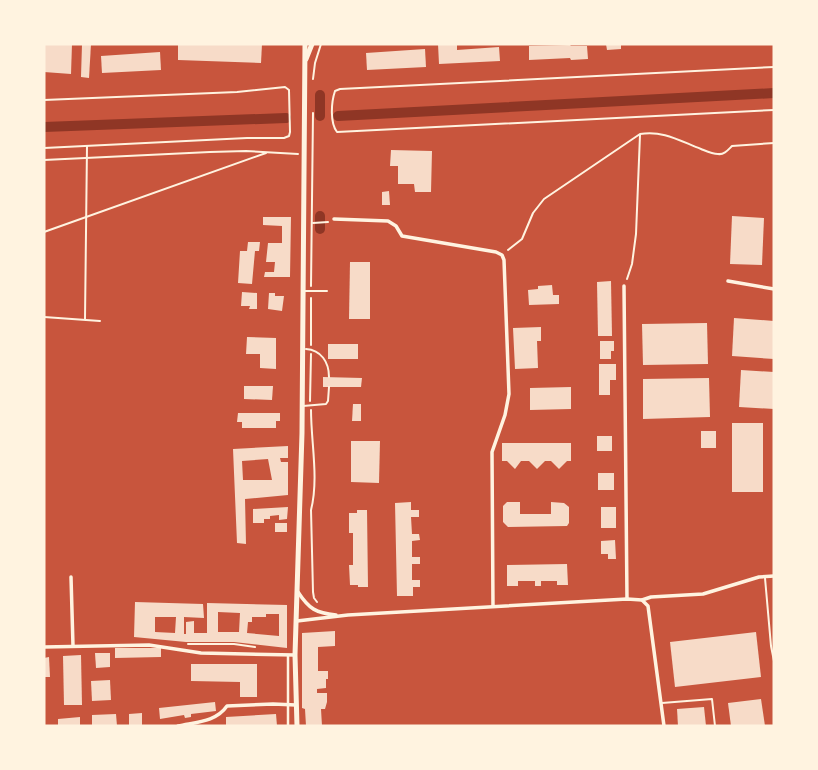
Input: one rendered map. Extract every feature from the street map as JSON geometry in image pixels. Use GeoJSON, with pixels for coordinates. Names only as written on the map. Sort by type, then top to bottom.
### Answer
{"type":"FeatureCollection","features":[{"type":"Feature","properties":{"kind":"main road"},"geometry":{"type":"LineString","coordinates":[[297,726],[295,655],[302,405],[305,44]]}},
{"type":"Feature","properties":{"kind":"main road"},"geometry":{"type":"LineString","coordinates":[[305,62],[312,44]]}},
{"type":"Feature","properties":{"kind":"street"},"geometry":{"type":"LineString","coordinates":[[334,219],[387,221],[396,226],[402,236],[502,255],[509,394],[492,452],[493,606]]}},
{"type":"Feature","properties":{"kind":"street"},"geometry":{"type":"LineString","coordinates":[[728,281],[774,289]]}},
{"type":"Feature","properties":{"kind":"street"},"geometry":{"type":"LineString","coordinates":[[624,286],[627,598]]}},
{"type":"Feature","properties":{"kind":"street"},"geometry":{"type":"LineString","coordinates":[[297,621],[341,615],[627,598],[642,600],[651,597],[703,594],[759,577],[774,576]]}},
{"type":"Feature","properties":{"kind":"street"},"geometry":{"type":"LineString","coordinates":[[71,577],[73,646]]}},
{"type":"Feature","properties":{"kind":"street"},"geometry":{"type":"LineString","coordinates":[[298,592],[317,612],[341,615]]}},
{"type":"Feature","properties":{"kind":"street"},"geometry":{"type":"LineString","coordinates":[[642,600],[648,606],[664,726]]}},
{"type":"Feature","properties":{"kind":"street"},"geometry":{"type":"LineString","coordinates":[[44,647],[149,645],[201,653],[295,655]]}},
{"type":"Feature","properties":{"kind":"street"},"geometry":{"type":"LineString","coordinates":[[288,655],[288,726]]}},
{"type":"Feature","properties":{"kind":"street"},"geometry":{"type":"LineString","coordinates":[[178,726],[213,719],[227,706],[296,705]]}},
{"type":"Feature","properties":{"kind":"lane"},"geometry":{"type":"LineString","coordinates":[[303,290],[327,291]]}},
{"type":"Feature","properties":{"kind":"lane"},"geometry":{"type":"LineString","coordinates":[[302,349],[311,349],[323,357],[329,377]]}},
{"type":"Feature","properties":{"kind":"lane"},"geometry":{"type":"LineString","coordinates":[[302,405],[326,404],[329,387]]}},
{"type":"Feature","properties":{"kind":"lane"},"geometry":{"type":"LineString","coordinates":[[765,576],[774,661]]}},
{"type":"Feature","properties":{"kind":"lane"},"geometry":{"type":"LineString","coordinates":[[661,703],[712,699],[715,726]]}},
{"type":"Feature","properties":{"kind":"path"},"geometry":{"type":"LineString","coordinates":[[313,81],[321,44]]}},
{"type":"Feature","properties":{"kind":"path"},"geometry":{"type":"LineString","coordinates":[[774,66],[340,89],[335,91],[333,97],[333,124],[337,132],[774,110]]}},
{"type":"Feature","properties":{"kind":"path"},"geometry":{"type":"LineString","coordinates":[[44,100],[237,92],[285,87],[289,90],[290,132],[287,138],[44,148]]}},
{"type":"Feature","properties":{"kind":"path"},"geometry":{"type":"LineString","coordinates":[[313,106],[310,406],[314,499],[311,510],[313,592],[319,605]]}},
{"type":"Feature","properties":{"kind":"path"},"geometry":{"type":"LineString","coordinates":[[502,255],[522,239],[533,213],[544,199],[640,134],[665,134],[718,155],[725,153],[732,146],[774,143]]}},
{"type":"Feature","properties":{"kind":"path"},"geometry":{"type":"LineString","coordinates":[[624,286],[634,255],[640,134]]}},
{"type":"Feature","properties":{"kind":"path"},"geometry":{"type":"LineString","coordinates":[[85,319],[87,146]]}},
{"type":"Feature","properties":{"kind":"path"},"geometry":{"type":"LineString","coordinates":[[44,160],[210,152],[304,154]]}},
{"type":"Feature","properties":{"kind":"path"},"geometry":{"type":"LineString","coordinates":[[44,232],[267,152]]}},
{"type":"Feature","properties":{"kind":"path"},"geometry":{"type":"LineString","coordinates":[[312,223],[323,222]]}},
{"type":"Feature","properties":{"kind":"path"},"geometry":{"type":"LineString","coordinates":[[44,317],[100,321]]}},
{"type":"Feature","properties":{"kind":"building"},"geometry":{"type":"Polygon","coordinates":[[[44,44],[72,44],[71,74],[44,72],[44,44]]]}},
{"type":"Feature","properties":{"kind":"building"},"geometry":{"type":"Polygon","coordinates":[[[82,44],[91,44],[89,78],[81,77],[82,44]]]}},
{"type":"Feature","properties":{"kind":"building"},"geometry":{"type":"Polygon","coordinates":[[[178,44],[262,44],[261,63],[178,60],[178,44]]]}},
{"type":"Feature","properties":{"kind":"building"},"geometry":{"type":"Polygon","coordinates":[[[438,44],[457,44],[457,50],[499,47],[500,61],[439,64],[438,44]]]}},
{"type":"Feature","properties":{"kind":"building"},"geometry":{"type":"Polygon","coordinates":[[[606,44],[621,44],[621,49],[607,50],[606,44]]]}},
{"type":"Feature","properties":{"kind":"building"},"geometry":{"type":"Polygon","coordinates":[[[529,46],[587,46],[588,59],[529,60],[529,46]]]}},
{"type":"Feature","properties":{"kind":"building"},"geometry":{"type":"Polygon","coordinates":[[[425,49],[426,67],[367,70],[366,53],[425,49]]]}},
{"type":"Feature","properties":{"kind":"building"},"geometry":{"type":"Polygon","coordinates":[[[160,52],[161,70],[102,73],[101,56],[160,52]]]}},
{"type":"Feature","properties":{"kind":"building"},"geometry":{"type":"Polygon","coordinates":[[[391,150],[432,151],[431,192],[415,192],[414,184],[398,184],[398,166],[390,166],[391,150]]]}},
{"type":"Feature","properties":{"kind":"building"},"geometry":{"type":"Polygon","coordinates":[[[389,191],[390,205],[382,205],[382,192],[389,191]]]}},
{"type":"Feature","properties":{"kind":"building"},"geometry":{"type":"Polygon","coordinates":[[[732,216],[764,218],[762,265],[730,264],[732,216]]]}},
{"type":"Feature","properties":{"kind":"building"},"geometry":{"type":"Polygon","coordinates":[[[263,217],[291,217],[290,277],[264,277],[265,272],[274,272],[275,262],[266,262],[268,243],[282,243],[282,226],[263,225],[263,217]]]}},
{"type":"Feature","properties":{"kind":"building"},"geometry":{"type":"Polygon","coordinates":[[[248,242],[260,242],[259,251],[255,251],[252,284],[238,283],[240,251],[247,251],[248,242]]]}},
{"type":"Feature","properties":{"kind":"building"},"geometry":{"type":"Polygon","coordinates":[[[350,262],[370,262],[370,319],[349,319],[350,262]]]}},
{"type":"Feature","properties":{"kind":"building"},"geometry":{"type":"Polygon","coordinates":[[[611,281],[612,336],[598,336],[597,282],[611,281]]]}},
{"type":"Feature","properties":{"kind":"building"},"geometry":{"type":"Polygon","coordinates":[[[552,285],[553,295],[559,295],[559,304],[529,305],[528,290],[552,285]]]}},
{"type":"Feature","properties":{"kind":"building"},"geometry":{"type":"Polygon","coordinates":[[[242,292],[257,293],[257,309],[241,306],[242,292]]]}},
{"type":"Feature","properties":{"kind":"building"},"geometry":{"type":"Polygon","coordinates":[[[269,293],[284,296],[282,311],[268,309],[269,293]]]}},
{"type":"Feature","properties":{"kind":"building"},"geometry":{"type":"Polygon","coordinates":[[[734,318],[774,321],[774,359],[732,356],[734,318]]]}},
{"type":"Feature","properties":{"kind":"building"},"geometry":{"type":"Polygon","coordinates":[[[707,323],[708,364],[643,365],[642,324],[707,323]]]}},
{"type":"Feature","properties":{"kind":"building"},"geometry":{"type":"Polygon","coordinates":[[[541,327],[541,341],[537,341],[538,368],[515,369],[513,328],[541,327]]]}},
{"type":"Feature","properties":{"kind":"building"},"geometry":{"type":"Polygon","coordinates":[[[247,337],[276,338],[276,369],[260,368],[260,354],[246,354],[247,337]]]}},
{"type":"Feature","properties":{"kind":"building"},"geometry":{"type":"Polygon","coordinates":[[[600,341],[614,341],[611,359],[600,359],[600,341]]]}},
{"type":"Feature","properties":{"kind":"building"},"geometry":{"type":"Polygon","coordinates":[[[328,344],[358,344],[358,359],[328,359],[328,344]]]}},
{"type":"Feature","properties":{"kind":"building"},"geometry":{"type":"Polygon","coordinates":[[[599,364],[616,364],[616,380],[610,380],[610,395],[599,395],[599,364]]]}},
{"type":"Feature","properties":{"kind":"building"},"geometry":{"type":"Polygon","coordinates":[[[741,370],[774,372],[774,409],[739,407],[741,370]]]}},
{"type":"Feature","properties":{"kind":"building"},"geometry":{"type":"Polygon","coordinates":[[[323,377],[362,378],[361,387],[323,387],[323,377]]]}},
{"type":"Feature","properties":{"kind":"building"},"geometry":{"type":"Polygon","coordinates":[[[709,378],[710,417],[643,419],[643,379],[709,378]]]}},
{"type":"Feature","properties":{"kind":"building"},"geometry":{"type":"Polygon","coordinates":[[[244,386],[273,386],[272,400],[244,399],[244,386]]]}},
{"type":"Feature","properties":{"kind":"building"},"geometry":{"type":"Polygon","coordinates":[[[571,387],[571,409],[530,410],[530,388],[571,387]]]}},
{"type":"Feature","properties":{"kind":"building"},"geometry":{"type":"Polygon","coordinates":[[[353,404],[361,404],[361,421],[352,421],[353,404]]]}},
{"type":"Feature","properties":{"kind":"building"},"geometry":{"type":"Polygon","coordinates":[[[238,413],[280,413],[280,421],[276,421],[276,428],[242,428],[242,422],[237,422],[238,413]]]}},
{"type":"Feature","properties":{"kind":"building"},"geometry":{"type":"Polygon","coordinates":[[[732,423],[763,423],[763,492],[732,492],[732,423]]]}},
{"type":"Feature","properties":{"kind":"building"},"geometry":{"type":"Polygon","coordinates":[[[701,431],[716,431],[716,448],[701,448],[701,431]]]}},
{"type":"Feature","properties":{"kind":"building"},"geometry":{"type":"Polygon","coordinates":[[[597,436],[612,436],[612,451],[597,451],[597,436]]]}},
{"type":"Feature","properties":{"kind":"building"},"geometry":{"type":"Polygon","coordinates":[[[351,441],[380,441],[379,483],[351,482],[351,441]]]}},
{"type":"Feature","properties":{"kind":"building"},"geometry":{"type":"Polygon","coordinates":[[[502,443],[571,443],[571,461],[567,461],[559,469],[551,461],[545,461],[537,469],[529,461],[521,461],[515,469],[507,461],[502,461],[502,443]]]}},
{"type":"Feature","properties":{"kind":"building"},"geometry":{"type":"Polygon","coordinates":[[[288,446],[288,458],[280,458],[281,462],[288,462],[288,495],[245,499],[246,544],[237,543],[233,449],[288,446]],[[268,459],[242,461],[243,480],[272,480],[268,459]]]}},
{"type":"Feature","properties":{"kind":"building"},"geometry":{"type":"Polygon","coordinates":[[[598,473],[614,473],[614,490],[598,490],[598,473]]]}},
{"type":"Feature","properties":{"kind":"building"},"geometry":{"type":"Polygon","coordinates":[[[411,502],[411,510],[419,510],[419,517],[411,517],[412,534],[419,534],[420,540],[412,541],[412,557],[420,557],[420,564],[412,564],[412,580],[420,580],[420,587],[413,587],[413,596],[397,596],[395,503],[411,502]]]}},
{"type":"Feature","properties":{"kind":"building"},"geometry":{"type":"Polygon","coordinates":[[[507,502],[520,502],[520,514],[551,514],[551,502],[564,503],[569,507],[569,523],[567,526],[508,527],[503,522],[503,506],[507,502]]]}},
{"type":"Feature","properties":{"kind":"building"},"geometry":{"type":"Polygon","coordinates":[[[288,507],[287,519],[279,520],[279,515],[270,516],[270,519],[264,519],[264,523],[253,523],[253,509],[288,507]]]}},
{"type":"Feature","properties":{"kind":"building"},"geometry":{"type":"Polygon","coordinates":[[[601,507],[616,507],[616,528],[601,528],[601,507]]]}},
{"type":"Feature","properties":{"kind":"building"},"geometry":{"type":"Polygon","coordinates":[[[357,510],[367,510],[368,587],[350,585],[349,565],[353,565],[353,533],[349,533],[349,513],[357,513],[357,510]]]}},
{"type":"Feature","properties":{"kind":"building"},"geometry":{"type":"Polygon","coordinates":[[[275,523],[287,523],[287,532],[275,532],[275,523]]]}},
{"type":"Feature","properties":{"kind":"building"},"geometry":{"type":"Polygon","coordinates":[[[615,540],[616,559],[608,559],[608,554],[601,554],[601,541],[615,540]]]}},
{"type":"Feature","properties":{"kind":"building"},"geometry":{"type":"Polygon","coordinates":[[[567,564],[568,585],[557,585],[557,581],[541,581],[541,586],[535,586],[535,581],[518,581],[518,586],[507,586],[507,565],[567,564]]]}},
{"type":"Feature","properties":{"kind":"building"},"geometry":{"type":"Polygon","coordinates":[[[135,602],[203,604],[204,618],[184,617],[184,634],[186,622],[194,621],[194,633],[207,633],[207,603],[287,605],[287,648],[234,642],[186,642],[134,637],[135,602]],[[218,612],[218,632],[239,632],[240,613],[218,612]],[[266,614],[266,617],[252,617],[252,622],[248,622],[247,633],[279,636],[279,614],[266,614]],[[155,617],[155,632],[175,633],[176,617],[155,617]]]}},
{"type":"Feature","properties":{"kind":"building"},"geometry":{"type":"Polygon","coordinates":[[[335,631],[335,646],[318,647],[318,671],[328,671],[326,688],[317,689],[317,693],[327,693],[325,709],[321,709],[322,726],[306,726],[305,709],[302,708],[302,633],[335,631]]]}},
{"type":"Feature","properties":{"kind":"building"},"geometry":{"type":"Polygon","coordinates":[[[756,632],[761,677],[675,687],[670,642],[756,632]]]}},
{"type":"Feature","properties":{"kind":"building"},"geometry":{"type":"Polygon","coordinates":[[[115,648],[161,648],[161,657],[115,658],[115,648]]]}},
{"type":"Feature","properties":{"kind":"building"},"geometry":{"type":"Polygon","coordinates":[[[95,653],[110,653],[110,667],[96,668],[95,653]]]}},
{"type":"Feature","properties":{"kind":"building"},"geometry":{"type":"Polygon","coordinates":[[[81,655],[82,705],[64,705],[63,656],[81,655]]]}},
{"type":"Feature","properties":{"kind":"building"},"geometry":{"type":"Polygon","coordinates":[[[49,657],[50,677],[44,677],[44,658],[49,657]]]}},
{"type":"Feature","properties":{"kind":"building"},"geometry":{"type":"Polygon","coordinates":[[[191,664],[257,664],[257,697],[240,697],[240,682],[191,681],[191,664]]]}},
{"type":"Feature","properties":{"kind":"building"},"geometry":{"type":"Polygon","coordinates":[[[110,680],[111,700],[92,701],[91,681],[110,680]]]}},
{"type":"Feature","properties":{"kind":"building"},"geometry":{"type":"Polygon","coordinates":[[[761,699],[765,726],[731,726],[728,703],[761,699]]]}},
{"type":"Feature","properties":{"kind":"building"},"geometry":{"type":"Polygon","coordinates":[[[215,702],[216,711],[191,714],[191,717],[185,718],[184,715],[160,719],[159,708],[215,702]]]}},
{"type":"Feature","properties":{"kind":"building"},"geometry":{"type":"Polygon","coordinates":[[[704,707],[706,726],[678,726],[677,709],[704,707]]]}},
{"type":"Feature","properties":{"kind":"building"},"geometry":{"type":"Polygon","coordinates":[[[142,713],[142,726],[129,726],[129,714],[142,713]]]}},
{"type":"Feature","properties":{"kind":"building"},"geometry":{"type":"Polygon","coordinates":[[[116,714],[117,726],[92,726],[92,715],[116,714]]]}},
{"type":"Feature","properties":{"kind":"building"},"geometry":{"type":"Polygon","coordinates":[[[276,714],[277,726],[226,726],[226,717],[276,714]]]}},
{"type":"Feature","properties":{"kind":"building"},"geometry":{"type":"Polygon","coordinates":[[[80,717],[80,726],[58,726],[58,719],[80,717]]]}},
{"type":"Feature","properties":{"kind":"waterway"},"geometry":{"type":"LineString","coordinates":[[338,116],[774,93]]}},
{"type":"Feature","properties":{"kind":"waterway"},"geometry":{"type":"LineString","coordinates":[[320,95],[320,116]]}},
{"type":"Feature","properties":{"kind":"waterway"},"geometry":{"type":"LineString","coordinates":[[44,127],[286,118]]}},
{"type":"Feature","properties":{"kind":"waterway"},"geometry":{"type":"LineString","coordinates":[[320,216],[320,229]]}}]}
